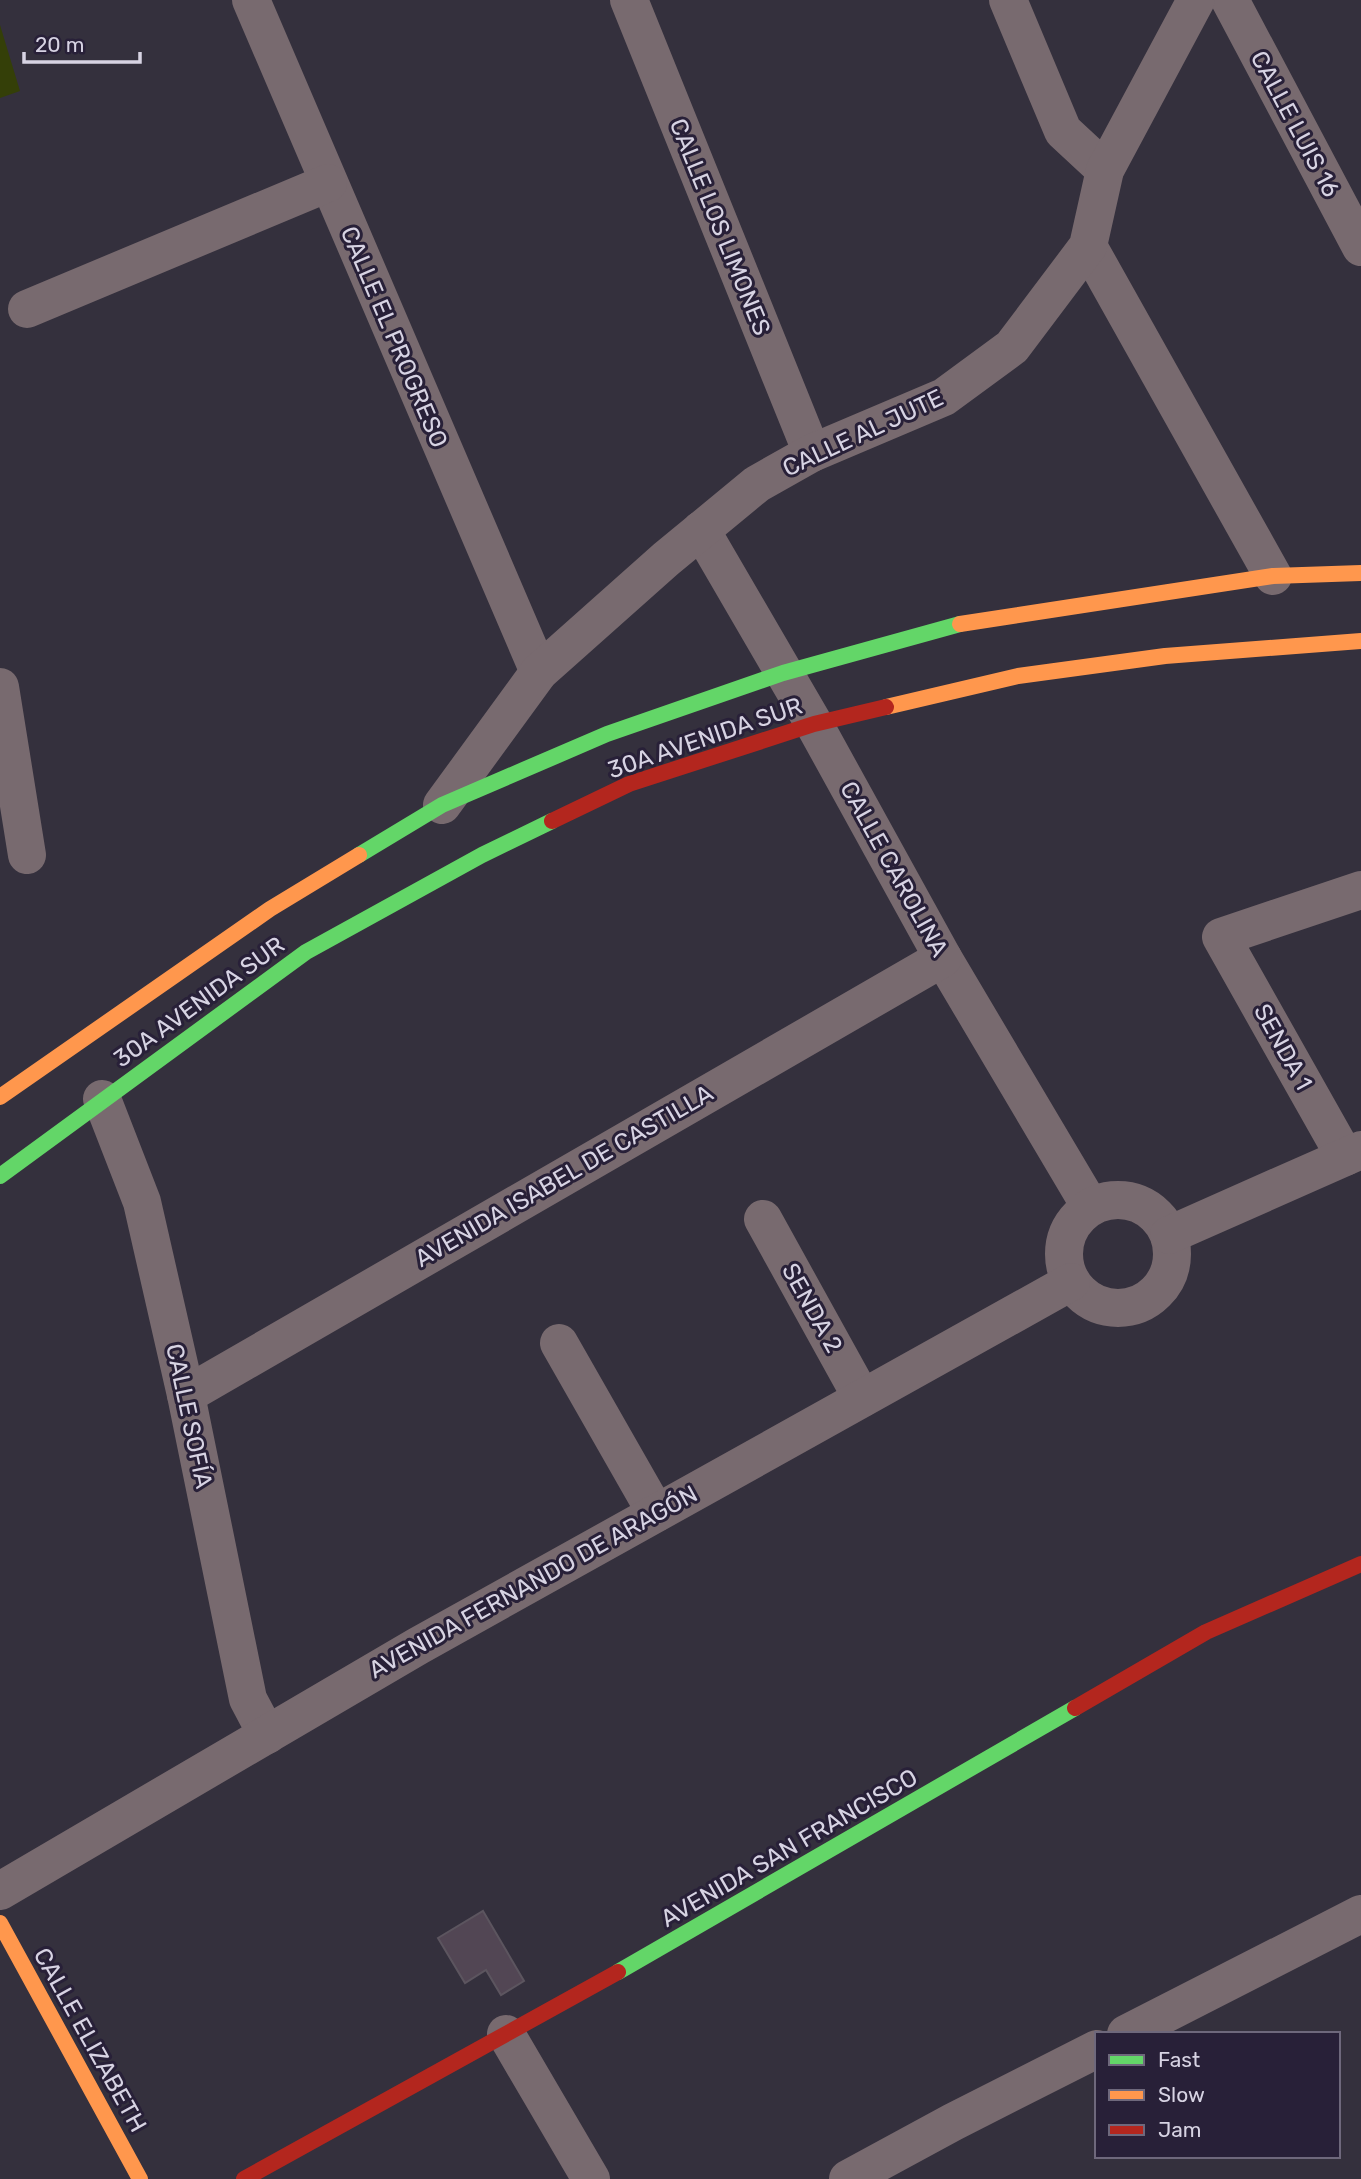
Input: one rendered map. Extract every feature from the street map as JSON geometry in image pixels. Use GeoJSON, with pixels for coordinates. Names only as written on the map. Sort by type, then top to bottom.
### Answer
{"type":"FeatureCollection","features":[{"type":"Feature","properties":{"kind":"street","name":"CALLE EL PROGRESO"},"geometry":{"type":"LineString","coordinates":[[251,0],[539,672]]}},
{"type":"Feature","properties":{"kind":"street","name":"CALLE LOS LIMONES"},"geometry":{"type":"LineString","coordinates":[[629,0],[812,453]]}},
{"type":"Feature","properties":{"kind":"street"},"geometry":{"type":"LineString","coordinates":[[1008,0],[1063,131],[1105,170]]}},
{"type":"Feature","properties":{"kind":"street","name":"CALLE AL JUTE"},"geometry":{"type":"LineString","coordinates":[[442,805],[539,672],[757,484],[812,453],[944,397],[1012,347],[1088,246],[1105,170],[1196,0]]}},
{"type":"Feature","properties":{"kind":"street","name":"CALLE LUIS 16"},"geometry":{"type":"LineString","coordinates":[[1230,0],[1361,247]]}},
{"type":"Feature","properties":{"kind":"street"},"geometry":{"type":"LineString","coordinates":[[27,309],[328,183]]}},
{"type":"Feature","properties":{"kind":"street"},"geometry":{"type":"LineString","coordinates":[[1088,246],[1273,576]]}},
{"type":"Feature","properties":{"kind":"street","name":"CALLE CAROLINA"},"geometry":{"type":"LineString","coordinates":[[701,530],[814,724],[943,958],[1090,1206]]}},
{"type":"Feature","properties":{"kind":"street","name":"30A AVENIDA SUR"},"geometry":{"type":"LineString","coordinates":[[0,1097],[270,909],[442,805],[607,734],[783,673],[967,622],[1273,576],[1361,573]]}},
{"type":"Feature","properties":{"kind":"street","name":"30A AVENIDA SUR"},"geometry":{"type":"LineString","coordinates":[[0,1176],[102,1099],[306,953],[482,855],[629,784],[814,724],[1018,677],[1165,656],[1361,640]]}},
{"type":"Feature","properties":{"kind":"street"},"geometry":{"type":"LineString","coordinates":[[0,687],[27,855]]}},
{"type":"Feature","properties":{"kind":"street","name":"SENDA 1"},"geometry":{"type":"LineString","coordinates":[[1353,1153],[1221,937],[1361,890]]}},
{"type":"Feature","properties":{"kind":"street","name":"AVENIDA ISABEL DE CASTILLA"},"geometry":{"type":"LineString","coordinates":[[186,1395],[943,958]]}},
{"type":"Feature","properties":{"kind":"street","name":"CALLE SOFÍA"},"geometry":{"type":"LineString","coordinates":[[102,1099],[142,1202],[186,1395],[247,1699],[267,1735]]}},
{"type":"Feature","properties":{"kind":"street"},"geometry":{"type":"LineString","coordinates":[[1169,1235],[1353,1153]]}},
{"type":"Feature","properties":{"kind":"street"},"geometry":{"type":"LineString","coordinates":[[1127,1199],[1145,1206],[1159,1218],[1169,1235],[1172,1255],[1168,1274],[1157,1291],[1142,1303],[1122,1309],[1102,1306],[1084,1297],[1071,1282],[1064,1262],[1065,1240],[1073,1221],[1090,1206],[1107,1200],[1127,1199]]}},
{"type":"Feature","properties":{"kind":"street","name":"SENDA 2"},"geometry":{"type":"LineString","coordinates":[[763,1219],[862,1398]]}},
{"type":"Feature","properties":{"kind":"street","name":"AVENIDA FERNANDO DE ARAGÓN"},"geometry":{"type":"LineString","coordinates":[[0,1891],[418,1646],[1071,1282]]}},
{"type":"Feature","properties":{"kind":"street"},"geometry":{"type":"LineString","coordinates":[[559,1343],[656,1513]]}},
{"type":"Feature","properties":{"kind":"street","name":"AVENIDA SAN FRANCISCO"},"geometry":{"type":"LineString","coordinates":[[244,2179],[642,1959],[1206,1632],[1361,1564]]}},
{"type":"Feature","properties":{"kind":"street"},"geometry":{"type":"LineString","coordinates":[[1130,2032],[1361,1914]]}},
{"type":"Feature","properties":{"kind":"street","name":"CALLE ELIZABETH"},"geometry":{"type":"LineString","coordinates":[[0,1923],[140,2179]]}},
{"type":"Feature","properties":{"kind":"street"},"geometry":{"type":"LineString","coordinates":[[506,2034],[591,2179]]}},
{"type":"Feature","properties":{"kind":"street"},"geometry":{"type":"LineString","coordinates":[[848,2179],[1095,2050]]}},
{"type":"Feature","properties":{"kind":"green space"},"geometry":{"type":"Polygon","coordinates":[[[0,25],[20,91],[0,98],[0,25]]]}},
{"type":"Feature","properties":{"kind":"building"},"geometry":{"type":"Polygon","coordinates":[[[483,1911],[524,1981],[501,1995],[486,1970],[465,1983],[438,1938],[483,1911]]]}},
{"type":"Feature","properties":{"kind":"traffic: fast"},"geometry":{"type":"LineString","coordinates":[[359,855],[442,805],[607,734],[783,673],[960,624]]}},
{"type":"Feature","properties":{"kind":"traffic: fast"},"geometry":{"type":"LineString","coordinates":[[0,1176],[306,952],[482,855],[552,821]]}},
{"type":"Feature","properties":{"kind":"traffic: fast"},"geometry":{"type":"LineString","coordinates":[[618,1972],[1075,1708]]}},
{"type":"Feature","properties":{"kind":"traffic: slow"},"geometry":{"type":"LineString","coordinates":[[960,624],[1273,576],[1361,573]]}},
{"type":"Feature","properties":{"kind":"traffic: slow"},"geometry":{"type":"LineString","coordinates":[[886,707],[1018,676],[1165,656],[1361,641]]}},
{"type":"Feature","properties":{"kind":"traffic: slow"},"geometry":{"type":"LineString","coordinates":[[0,1097],[270,909],[359,855]]}},
{"type":"Feature","properties":{"kind":"traffic: slow"},"geometry":{"type":"LineString","coordinates":[[0,1923],[140,2179]]}},
{"type":"Feature","properties":{"kind":"traffic: jam"},"geometry":{"type":"LineString","coordinates":[[552,821],[629,784],[814,724],[886,707]]}},
{"type":"Feature","properties":{"kind":"traffic: jam"},"geometry":{"type":"LineString","coordinates":[[1075,1708],[1206,1632],[1361,1564]]}},
{"type":"Feature","properties":{"kind":"traffic: jam"},"geometry":{"type":"LineString","coordinates":[[244,2179],[618,1972]]}}]}
